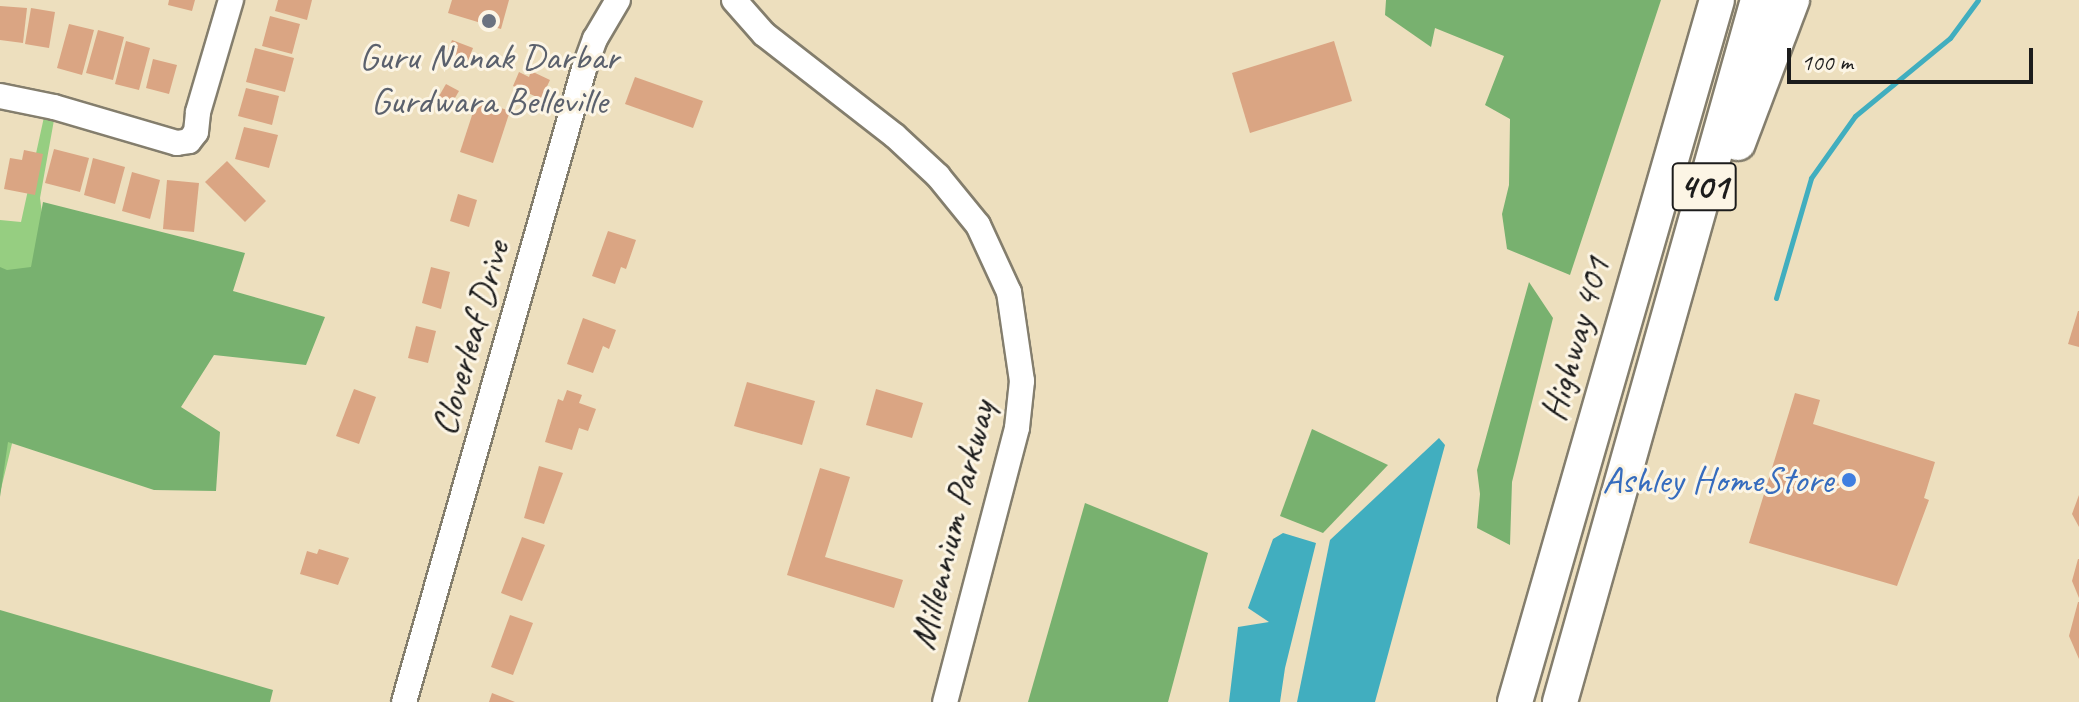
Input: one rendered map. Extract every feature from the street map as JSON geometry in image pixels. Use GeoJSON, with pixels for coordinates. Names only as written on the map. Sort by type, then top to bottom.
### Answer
{"type":"FeatureCollection","features":[{"type":"Feature","properties":{"kind":"highway"},"geometry":{"type":"LineString","coordinates":[[1649,233],[1701,0]]}},
{"type":"Feature","properties":{"kind":"highway","name":"Highway 401"},"geometry":{"type":"LineString","coordinates":[[1515,702],[1717,0]]}},
{"type":"Feature","properties":{"kind":"highway","name":"401"},"geometry":{"type":"LineString","coordinates":[[1560,702],[1758,0]]}},
{"type":"Feature","properties":{"kind":"highway"},"geometry":{"type":"LineString","coordinates":[[1650,375],[1792,0]]}},
{"type":"Feature","properties":{"kind":"street"},"geometry":{"type":"LineString","coordinates":[[0,96],[54,107],[177,143],[189,141],[196,132],[198,112],[231,0]]}},
{"type":"Feature","properties":{"kind":"street","name":"Cloverleaf Drive"},"geometry":{"type":"LineString","coordinates":[[404,702],[584,69],[595,39],[618,0]]}},
{"type":"Feature","properties":{"kind":"street","name":"Millennium Parkway"},"geometry":{"type":"LineString","coordinates":[[734,0],[764,34],[895,136],[938,176],[978,225],[1009,292],[1022,381],[1017,428],[945,702]]}},
{"type":"Feature","properties":{"kind":"green space"},"geometry":{"type":"Polygon","coordinates":[[[1386,0],[1661,0],[1570,275],[1507,249],[1502,214],[1509,185],[1510,119],[1485,105],[1504,56],[1435,28],[1431,47],[1385,15],[1386,0]]]}},
{"type":"Feature","properties":{"kind":"green space"},"geometry":{"type":"Polygon","coordinates":[[[44,117],[54,120],[40,198],[51,283],[0,493],[0,220],[21,222],[44,117]]]}},
{"type":"Feature","properties":{"kind":"green space"},"geometry":{"type":"Polygon","coordinates":[[[43,202],[245,253],[233,291],[325,317],[306,365],[214,355],[181,407],[220,432],[216,491],[154,490],[8,442],[0,497],[0,267],[7,270],[31,267],[43,202]]]}},
{"type":"Feature","properties":{"kind":"green space"},"geometry":{"type":"Polygon","coordinates":[[[1529,282],[1553,318],[1512,482],[1510,545],[1477,528],[1480,494],[1477,470],[1529,282]]]}},
{"type":"Feature","properties":{"kind":"green space"},"geometry":{"type":"Polygon","coordinates":[[[1312,429],[1388,465],[1323,533],[1280,516],[1312,429]]]}},
{"type":"Feature","properties":{"kind":"green space"},"geometry":{"type":"Polygon","coordinates":[[[1085,503],[1208,553],[1168,702],[1028,702],[1085,503]]]}},
{"type":"Feature","properties":{"kind":"green space"},"geometry":{"type":"Polygon","coordinates":[[[0,610],[273,690],[270,702],[0,702],[0,610]]]}},
{"type":"Feature","properties":{"kind":"water"},"geometry":{"type":"Polygon","coordinates":[[[1439,438],[1445,445],[1375,702],[1297,702],[1330,540],[1439,438]]]}},
{"type":"Feature","properties":{"kind":"water"},"geometry":{"type":"Polygon","coordinates":[[[1283,533],[1316,543],[1285,668],[1280,702],[1229,702],[1238,627],[1269,622],[1248,608],[1273,539],[1283,533]]]}},
{"type":"Feature","properties":{"kind":"building"},"geometry":{"type":"Polygon","coordinates":[[[169,0],[195,0],[192,11],[168,5],[169,0]]]}},
{"type":"Feature","properties":{"kind":"building"},"geometry":{"type":"Polygon","coordinates":[[[278,0],[312,0],[307,20],[275,11],[278,0]]]}},
{"type":"Feature","properties":{"kind":"building","name":"Guru Nanak Darbar Gurdwara Belleville"},"geometry":{"type":"Polygon","coordinates":[[[452,0],[509,0],[501,29],[448,13],[452,0]]]}},
{"type":"Feature","properties":{"kind":"building"},"geometry":{"type":"Polygon","coordinates":[[[0,6],[27,8],[23,43],[0,40],[0,6]]]}},
{"type":"Feature","properties":{"kind":"building"},"geometry":{"type":"Polygon","coordinates":[[[31,8],[55,12],[49,48],[25,44],[31,8]]]}},
{"type":"Feature","properties":{"kind":"building"},"geometry":{"type":"Polygon","coordinates":[[[270,16],[300,24],[292,54],[262,46],[270,16]]]}},
{"type":"Feature","properties":{"kind":"building"},"geometry":{"type":"Polygon","coordinates":[[[69,24],[94,30],[82,75],[57,68],[69,24]]]}},
{"type":"Feature","properties":{"kind":"building"},"geometry":{"type":"Polygon","coordinates":[[[98,30],[124,37],[113,80],[86,73],[98,30]]]}},
{"type":"Feature","properties":{"kind":"building"},"geometry":{"type":"Polygon","coordinates":[[[452,40],[473,48],[466,66],[445,58],[452,40]]]}},
{"type":"Feature","properties":{"kind":"building"},"geometry":{"type":"Polygon","coordinates":[[[126,41],[150,48],[139,90],[115,84],[126,41]]]}},
{"type":"Feature","properties":{"kind":"building"},"geometry":{"type":"Polygon","coordinates":[[[1334,41],[1352,101],[1250,133],[1232,73],[1334,41]]]}},
{"type":"Feature","properties":{"kind":"building"},"geometry":{"type":"Polygon","coordinates":[[[255,48],[294,58],[285,92],[246,82],[255,48]]]}},
{"type":"Feature","properties":{"kind":"building"},"geometry":{"type":"Polygon","coordinates":[[[153,59],[177,65],[169,94],[146,88],[153,59]]]}},
{"type":"Feature","properties":{"kind":"building"},"geometry":{"type":"Polygon","coordinates":[[[531,71],[550,80],[541,99],[513,86],[519,72],[529,77],[531,71]]]}},
{"type":"Feature","properties":{"kind":"building"},"geometry":{"type":"Polygon","coordinates":[[[635,77],[703,101],[693,128],[625,104],[635,77]]]}},
{"type":"Feature","properties":{"kind":"building"},"geometry":{"type":"Polygon","coordinates":[[[446,84],[459,91],[448,110],[435,103],[446,84]]]}},
{"type":"Feature","properties":{"kind":"building"},"geometry":{"type":"Polygon","coordinates":[[[246,88],[279,96],[272,125],[238,116],[246,88]]]}},
{"type":"Feature","properties":{"kind":"building"},"geometry":{"type":"Polygon","coordinates":[[[477,100],[510,111],[493,163],[460,152],[477,100]]]}},
{"type":"Feature","properties":{"kind":"building"},"geometry":{"type":"Polygon","coordinates":[[[244,127],[278,135],[269,168],[235,159],[244,127]]]}},
{"type":"Feature","properties":{"kind":"building"},"geometry":{"type":"Polygon","coordinates":[[[54,149],[89,158],[80,192],[45,183],[54,149]]]}},
{"type":"Feature","properties":{"kind":"building"},"geometry":{"type":"Polygon","coordinates":[[[24,150],[43,154],[35,195],[4,189],[10,158],[22,160],[24,150]]]}},
{"type":"Feature","properties":{"kind":"building"},"geometry":{"type":"Polygon","coordinates":[[[93,158],[125,167],[115,204],[84,195],[93,158]]]}},
{"type":"Feature","properties":{"kind":"building"},"geometry":{"type":"Polygon","coordinates":[[[227,161],[266,201],[245,222],[205,182],[227,161]]]}},
{"type":"Feature","properties":{"kind":"building"},"geometry":{"type":"Polygon","coordinates":[[[132,172],[160,180],[150,219],[122,211],[132,172]]]}},
{"type":"Feature","properties":{"kind":"building"},"geometry":{"type":"Polygon","coordinates":[[[167,180],[199,183],[194,232],[163,229],[167,180]]]}},
{"type":"Feature","properties":{"kind":"building"},"geometry":{"type":"Polygon","coordinates":[[[458,194],[477,200],[469,227],[450,221],[458,194]]]}},
{"type":"Feature","properties":{"kind":"building"},"geometry":{"type":"Polygon","coordinates":[[[608,231],[636,240],[626,269],[621,267],[615,284],[592,276],[608,231]]]}},
{"type":"Feature","properties":{"kind":"building"},"geometry":{"type":"Polygon","coordinates":[[[431,267],[450,272],[441,309],[422,303],[431,267]]]}},
{"type":"Feature","properties":{"kind":"building"},"geometry":{"type":"Polygon","coordinates":[[[2079,311],[2079,347],[2068,344],[2079,311]]]}},
{"type":"Feature","properties":{"kind":"building"},"geometry":{"type":"Polygon","coordinates":[[[583,318],[616,330],[609,349],[603,346],[593,373],[567,364],[583,318]]]}},
{"type":"Feature","properties":{"kind":"building"},"geometry":{"type":"Polygon","coordinates":[[[416,326],[436,331],[428,363],[408,358],[416,326]]]}},
{"type":"Feature","properties":{"kind":"building"},"geometry":{"type":"Polygon","coordinates":[[[747,382],[815,401],[802,445],[734,426],[747,382]]]}},
{"type":"Feature","properties":{"kind":"building"},"geometry":{"type":"Polygon","coordinates":[[[354,389],[376,397],[359,444],[336,436],[354,389]]]}},
{"type":"Feature","properties":{"kind":"building"},"geometry":{"type":"Polygon","coordinates":[[[876,389],[923,403],[912,438],[866,425],[876,389]]]}},
{"type":"Feature","properties":{"kind":"building"},"geometry":{"type":"Polygon","coordinates":[[[567,390],[582,395],[579,403],[596,409],[588,431],[579,428],[572,450],[545,442],[558,399],[563,401],[567,390]]]}},
{"type":"Feature","properties":{"kind":"building","name":"Ashley HomeStore"},"geometry":{"type":"Polygon","coordinates":[[[1795,393],[1820,400],[1813,424],[1935,462],[1924,498],[1929,500],[1897,586],[1749,543],[1795,393]]]}},
{"type":"Feature","properties":{"kind":"building"},"geometry":{"type":"Polygon","coordinates":[[[539,466],[563,473],[544,524],[524,518],[539,466]]]}},
{"type":"Feature","properties":{"kind":"building"},"geometry":{"type":"Polygon","coordinates":[[[820,468],[850,477],[825,557],[903,580],[894,608],[787,575],[820,468]]]}},
{"type":"Feature","properties":{"kind":"building"},"geometry":{"type":"Polygon","coordinates":[[[2079,495],[2079,527],[2072,514],[2079,495]]]}},
{"type":"Feature","properties":{"kind":"building"},"geometry":{"type":"Polygon","coordinates":[[[522,537],[545,545],[522,601],[501,593],[522,537]]]}},
{"type":"Feature","properties":{"kind":"building"},"geometry":{"type":"Polygon","coordinates":[[[319,549],[349,558],[338,585],[300,574],[307,551],[317,554],[319,549]]]}},
{"type":"Feature","properties":{"kind":"building"},"geometry":{"type":"Polygon","coordinates":[[[2079,559],[2079,598],[2072,581],[2079,559]]]}},
{"type":"Feature","properties":{"kind":"building"},"geometry":{"type":"Polygon","coordinates":[[[2079,602],[2079,659],[2069,636],[2079,602]]]}},
{"type":"Feature","properties":{"kind":"building"},"geometry":{"type":"Polygon","coordinates":[[[510,615],[533,623],[513,675],[491,667],[510,615]]]}},
{"type":"Feature","properties":{"kind":"building"},"geometry":{"type":"Polygon","coordinates":[[[492,693],[515,702],[489,702],[492,693]]]}},
{"type":"Feature","properties":{"kind":"waterway"},"geometry":{"type":"LineString","coordinates":[[1776,298],[1811,178],[1855,116],[1950,38],[1978,0]]}},
{"type":"Feature","properties":{"kind":"place","name":"Guru Nanak Darbar Gurdwara Belleville"},"geometry":{"type":"Point","coordinates":[489,21]}},
{"type":"Feature","properties":{"kind":"place","name":"Ashley HomeStore"},"geometry":{"type":"Point","coordinates":[1849,480]}}]}
